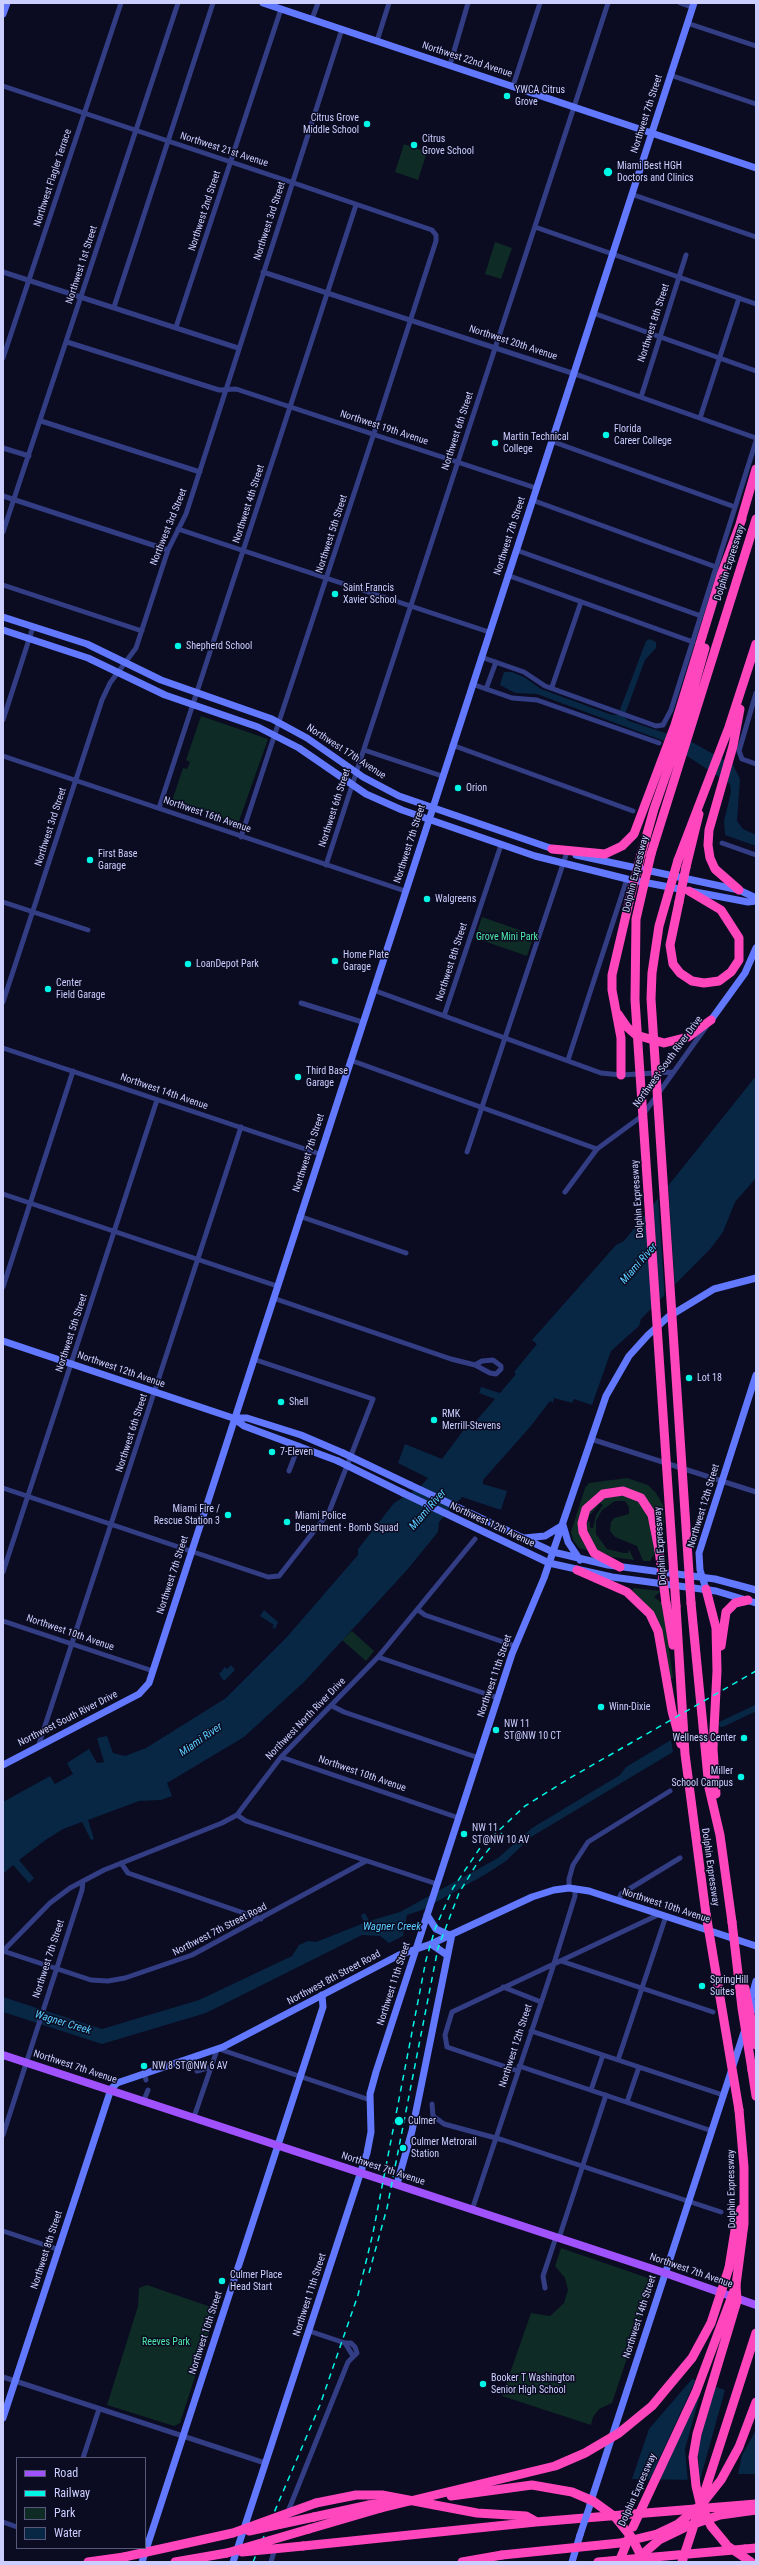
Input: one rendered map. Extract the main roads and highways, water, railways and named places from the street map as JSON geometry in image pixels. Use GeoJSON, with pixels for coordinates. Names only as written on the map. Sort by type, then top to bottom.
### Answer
{"type":"FeatureCollection","features":[{"type":"Feature","properties":{"kind":"highway"},"geometry":{"type":"LineString","coordinates":[[552,848],[564,848],[598,854],[608,853],[627,842],[636,828],[668,755],[678,727],[756,469]]}},
{"type":"Feature","properties":{"kind":"highway","name":"Dolphin Expressway"},"geometry":{"type":"LineString","coordinates":[[619,2562],[633,2527],[696,2392],[736,2285],[739,2270],[744,2202],[744,2167],[739,2110],[706,1914],[685,1754],[635,1000],[636,919],[651,854],[688,739],[729,601],[756,519]]}},
{"type":"Feature","properties":{"kind":"highway","name":"Dolphin Expressway"},"geometry":{"type":"LineString","coordinates":[[756,644],[718,755],[678,860],[659,926],[652,973],[651,999],[691,1603],[703,1739],[709,1788],[720,1836],[738,1961],[742,2008],[756,2096]]}},
{"type":"Feature","properties":{"kind":"highway"},"geometry":{"type":"LineString","coordinates":[[739,890],[718,872],[708,852],[710,830],[729,761],[745,678]]}},
{"type":"Feature","properties":{"kind":"highway"},"geometry":{"type":"LineString","coordinates":[[621,1075],[621,1038],[612,990],[613,963],[668,755]]}},
{"type":"Feature","properties":{"kind":"highway"},"geometry":{"type":"LineString","coordinates":[[690,891],[721,910],[733,925],[739,938],[739,960],[731,972],[719,981],[704,983],[692,981],[680,973],[673,964],[670,944],[703,792]]}},
{"type":"Feature","properties":{"kind":"highway"},"geometry":{"type":"LineString","coordinates":[[614,1006],[627,1027],[636,1035],[664,1043],[688,1036],[711,1020]]}},
{"type":"Feature","properties":{"kind":"highway"},"geometry":{"type":"LineString","coordinates":[[620,1567],[594,1553],[583,1532],[582,1523],[586,1509],[603,1494],[615,1490],[628,1492],[644,1502],[654,1520],[680,1694]]}},
{"type":"Feature","properties":{"kind":"highway"},"geometry":{"type":"LineString","coordinates":[[577,1570],[627,1592],[650,1614],[658,1631],[676,1732],[685,1754]]}},
{"type":"Feature","properties":{"kind":"highway"},"geometry":{"type":"LineString","coordinates":[[706,1589],[716,1628],[717,1671]]}},
{"type":"Feature","properties":{"kind":"highway"},"geometry":{"type":"LineString","coordinates":[[720,1836],[713,1749],[717,1671],[724,1615],[735,1603],[752,1602]]}},
{"type":"Feature","properties":{"kind":"highway"},"geometry":{"type":"LineString","coordinates":[[738,1961],[756,2045]]}},
{"type":"Feature","properties":{"kind":"highway"},"geometry":{"type":"LineString","coordinates":[[227,2553],[381,2508],[555,2466],[601,2444],[635,2421],[674,2383],[700,2346],[717,2310],[729,2268],[736,2224],[744,2202]]}},
{"type":"Feature","properties":{"kind":"highway"},"geometry":{"type":"LineString","coordinates":[[736,2285],[737,2301],[697,2434],[693,2466],[697,2491],[705,2515],[726,2544],[751,2562]]}},
{"type":"Feature","properties":{"kind":"highway"},"geometry":{"type":"LineString","coordinates":[[682,2562],[756,2333]]}},
{"type":"Feature","properties":{"kind":"highway"},"geometry":{"type":"LineString","coordinates":[[462,2562],[502,2555],[620,2543],[657,2534],[678,2524],[702,2504],[721,2480],[739,2447],[756,2402]]}},
{"type":"Feature","properties":{"kind":"highway"},"geometry":{"type":"LineString","coordinates":[[88,2562],[124,2557],[233,2533],[260,2530],[369,2505],[424,2497],[469,2494],[532,2485],[572,2492],[593,2501],[615,2517],[632,2538],[644,2562]]}},
{"type":"Feature","properties":{"kind":"highway"},"geometry":{"type":"LineString","coordinates":[[233,2533],[316,2503],[356,2495],[382,2495],[476,2513],[526,2516],[536,2522]]}},
{"type":"Feature","properties":{"kind":"highway"},"geometry":{"type":"LineString","coordinates":[[175,2562],[227,2553],[536,2522],[756,2504]]}},
{"type":"Feature","properties":{"kind":"highway"},"geometry":{"type":"LineString","coordinates":[[634,2562],[659,2540],[688,2526],[720,2515],[756,2510]]}},
{"type":"Feature","properties":{"kind":"highway"},"geometry":{"type":"LineString","coordinates":[[598,2562],[756,2549]]}},
{"type":"Feature","properties":{"kind":"main road"},"geometry":{"type":"LineString","coordinates":[[3,14],[6,3]]}},
{"type":"Feature","properties":{"kind":"main road","name":"Northwest 22nd Avenue"},"geometry":{"type":"LineString","coordinates":[[263,3],[756,168]]}},
{"type":"Feature","properties":{"kind":"main road","name":"Northwest 7th Street"},"geometry":{"type":"LineString","coordinates":[[143,1691],[153,1671],[233,1418],[693,5]]}},
{"type":"Feature","properties":{"kind":"main road","name":"Northwest 17th Avenue"},"geometry":{"type":"LineString","coordinates":[[3,616],[87,644],[162,680],[280,723],[307,738],[355,773],[393,793],[432,808],[552,848],[739,890],[756,898]]}},
{"type":"Feature","properties":{"kind":"main road"},"geometry":{"type":"LineString","coordinates":[[3,630],[88,658],[147,687],[193,705],[241,720],[276,735],[299,748],[352,786],[389,805],[428,820],[563,864],[627,879],[748,902],[756,901]]}},
{"type":"Feature","properties":{"kind":"main road","name":"Northwest South River Drive"},"geometry":{"type":"LineString","coordinates":[[711,1020],[745,973],[756,948]]}},
{"type":"Feature","properties":{"kind":"main road","name":"Northwest 11th Street"},"geometry":{"type":"LineString","coordinates":[[233,2562],[361,2172],[370,2141],[370,2100],[374,2078],[515,1646],[563,1525],[606,1396],[618,1374],[642,1341],[668,1316],[714,1289],[756,1278]]}},
{"type":"Feature","properties":{"kind":"main road","name":"Northwest 12th Avenue"},"geometry":{"type":"LineString","coordinates":[[3,1341],[233,1418],[244,1426],[299,1445],[338,1461],[549,1563],[631,1580],[706,1589],[752,1602]]}},
{"type":"Feature","properties":{"kind":"main road","name":"Northwest 12th Street"},"geometry":{"type":"LineString","coordinates":[[706,1589],[702,1577],[699,1553],[745,1416],[746,1407],[756,1378]]}},
{"type":"Feature","properties":{"kind":"main road","name":"Northwest 12th Avenue"},"geometry":{"type":"LineString","coordinates":[[233,1418],[247,1418],[301,1435],[343,1453],[520,1538],[553,1552],[580,1560],[620,1567],[702,1577],[756,1590]]}},
{"type":"Feature","properties":{"kind":"main road"},"geometry":{"type":"LineString","coordinates":[[520,1538],[545,1536],[563,1525],[570,1545],[580,1560]]}},
{"type":"Feature","properties":{"kind":"main road","name":"Northwest South River Drive"},"geometry":{"type":"LineString","coordinates":[[3,1765],[39,1744],[143,1691]]}},
{"type":"Feature","properties":{"kind":"main road","name":"Northwest 10th Avenue"},"geometry":{"type":"LineString","coordinates":[[572,1888],[663,1915],[756,1946]]}},
{"type":"Feature","properties":{"kind":"main road","name":"Northwest 8th Street Road"},"geometry":{"type":"LineString","coordinates":[[111,2089],[121,2080],[218,2049],[399,1955],[431,1944],[537,1895],[572,1888]]}},
{"type":"Feature","properties":{"kind":"main road"},"geometry":{"type":"LineString","coordinates":[[397,2184],[412,2131],[450,1935],[436,1929],[427,1915]]}},
{"type":"Feature","properties":{"kind":"main road"},"geometry":{"type":"LineString","coordinates":[[431,1944],[447,1955]]}},
{"type":"Feature","properties":{"kind":"main road","name":"Northwest 14th Street"},"geometry":{"type":"LineString","coordinates":[[751,2011],[750,2000],[756,1981]]}},
{"type":"Feature","properties":{"kind":"main road","name":"Northwest 10th Street"},"geometry":{"type":"LineString","coordinates":[[142,2562],[323,2007],[322,1995]]}},
{"type":"Feature","properties":{"kind":"main road","name":"Northwest 14th Street"},"geometry":{"type":"LineString","coordinates":[[572,2562],[723,2095],[751,2011],[756,2003]]}},
{"type":"Feature","properties":{"kind":"main road","name":"Northwest 7th Avenue"},"geometry":{"type":"LineString","coordinates":[[3,2055],[111,2089],[557,2237],[756,2305]]}},
{"type":"Feature","properties":{"kind":"main road","name":"Northwest 8th Street"},"geometry":{"type":"LineString","coordinates":[[3,2418],[57,2249],[111,2089]]}},
{"type":"Feature","properties":{"kind":"water"},"geometry":{"type":"Polygon","coordinates":[[[650,639],[656,642],[656,648],[645,660],[624,717],[629,721],[690,741],[733,765],[740,779],[737,821],[743,829],[756,835],[756,846],[725,835],[724,821],[731,792],[730,784],[664,741],[537,694],[515,693],[500,685],[504,672],[512,672],[524,677],[541,689],[612,715],[618,715],[646,641],[650,639]]]}},
{"type":"Feature","properties":{"kind":"water","name":"Miami River"},"geometry":{"type":"Polygon","coordinates":[[[756,1076],[756,1178],[735,1202],[723,1232],[711,1248],[641,1319],[639,1326],[611,1351],[592,1405],[574,1399],[572,1403],[554,1398],[553,1403],[550,1401],[530,1427],[483,1480],[483,1484],[507,1491],[501,1510],[462,1497],[439,1522],[438,1532],[407,1570],[304,1682],[244,1737],[167,1783],[172,1796],[161,1800],[139,1801],[88,1820],[94,1839],[91,1840],[82,1822],[63,1829],[19,1860],[34,1878],[29,1883],[13,1865],[3,1874],[3,1802],[50,1776],[55,1784],[73,1774],[67,1763],[89,1749],[97,1763],[104,1762],[97,1738],[107,1736],[113,1753],[125,1756],[146,1748],[226,1698],[286,1638],[358,1555],[358,1549],[394,1503],[420,1487],[428,1478],[398,1463],[405,1444],[442,1459],[471,1420],[475,1422],[495,1399],[479,1393],[481,1387],[500,1393],[516,1374],[514,1372],[537,1344],[532,1340],[616,1245],[624,1241],[756,1076]]]}},
{"type":"Feature","properties":{"kind":"water"},"geometry":{"type":"Polygon","coordinates":[[[264,1610],[278,1622],[275,1629],[272,1627],[274,1625],[260,1616],[264,1610]]]}},
{"type":"Feature","properties":{"kind":"water"},"geometry":{"type":"Polygon","coordinates":[[[231,1665],[235,1670],[224,1681],[219,1674],[225,1667],[227,1669],[231,1665]]]}},
{"type":"Feature","properties":{"kind":"water","name":"Wagner Creek"},"geometry":{"type":"Polygon","coordinates":[[[671,1740],[673,1752],[531,1837],[506,1861],[486,1874],[422,1910],[407,1915],[403,1936],[389,1943],[380,1936],[362,1935],[206,2013],[102,2044],[3,2012],[3,1997],[102,2029],[199,2000],[292,1956],[299,1945],[308,1941],[316,1942],[364,1923],[361,1915],[365,1913],[369,1921],[400,1912],[498,1858],[532,1828],[620,1775],[626,1767],[671,1740]]]}},
{"type":"Feature","properties":{"kind":"water"},"geometry":{"type":"Polygon","coordinates":[[[692,2379],[725,2390],[700,2480],[632,2479],[649,2429],[692,2379]]]}},
{"type":"Feature","properties":{"kind":"water"},"geometry":{"type":"Polygon","coordinates":[[[756,2430],[756,2474],[738,2474],[742,2455],[756,2430]]]}},
{"type":"Feature","properties":{"kind":"waterway","name":"Wagner Creek"},"geometry":{"type":"LineString","coordinates":[[722,1724],[756,1708]]}},
{"type":"Feature","properties":{"kind":"railway"},"geometry":{"type":"LineString","coordinates":[[253,2562],[320,2405],[358,2295],[373,2233],[426,1960],[435,1929],[453,1888],[480,1848],[525,1806],[570,1778],[756,1671]]}},
{"type":"Feature","properties":{"kind":"railway"},"geometry":{"type":"LineString","coordinates":[[369,2273],[387,2208],[438,1948],[459,1893],[476,1865],[502,1833]]}},
{"type":"Feature","properties":{"kind":"place","name":"YWCA Citrus Grove"},"geometry":{"type":"Point","coordinates":[507,96]}},
{"type":"Feature","properties":{"kind":"place","name":"Citrus Grove Middle School"},"geometry":{"type":"Point","coordinates":[367,124]}},
{"type":"Feature","properties":{"kind":"place","name":"Citrus Grove School"},"geometry":{"type":"Point","coordinates":[414,145]}},
{"type":"Feature","properties":{"kind":"place","name":"Miami Best HGH Doctors and Clinics"},"geometry":{"type":"Point","coordinates":[608,172]}},
{"type":"Feature","properties":{"kind":"place","name":"Florida Career College"},"geometry":{"type":"Point","coordinates":[606,435]}},
{"type":"Feature","properties":{"kind":"place","name":"Martin Technical College"},"geometry":{"type":"Point","coordinates":[495,443]}},
{"type":"Feature","properties":{"kind":"place","name":"Saint Francis Xavier School"},"geometry":{"type":"Point","coordinates":[335,594]}},
{"type":"Feature","properties":{"kind":"place","name":"Shepherd School"},"geometry":{"type":"Point","coordinates":[178,646]}},
{"type":"Feature","properties":{"kind":"place","name":"Orion"},"geometry":{"type":"Point","coordinates":[458,788]}},
{"type":"Feature","properties":{"kind":"place","name":"First Base Garage"},"geometry":{"type":"Point","coordinates":[90,860]}},
{"type":"Feature","properties":{"kind":"place","name":"Walgreens"},"geometry":{"type":"Point","coordinates":[427,899]}},
{"type":"Feature","properties":{"kind":"place","name":"Home Plate Garage"},"geometry":{"type":"Point","coordinates":[335,961]}},
{"type":"Feature","properties":{"kind":"place","name":"LoanDepot Park"},"geometry":{"type":"Point","coordinates":[188,964]}},
{"type":"Feature","properties":{"kind":"place","name":"Center Field Garage"},"geometry":{"type":"Point","coordinates":[48,989]}},
{"type":"Feature","properties":{"kind":"place","name":"Third Base Garage"},"geometry":{"type":"Point","coordinates":[298,1077]}},
{"type":"Feature","properties":{"kind":"place","name":"Lot 18"},"geometry":{"type":"Point","coordinates":[689,1378]}},
{"type":"Feature","properties":{"kind":"place","name":"Shell"},"geometry":{"type":"Point","coordinates":[281,1402]}},
{"type":"Feature","properties":{"kind":"place","name":"RMK Merrill-Stevens"},"geometry":{"type":"Point","coordinates":[434,1420]}},
{"type":"Feature","properties":{"kind":"place","name":"7-Eleven"},"geometry":{"type":"Point","coordinates":[272,1452]}},
{"type":"Feature","properties":{"kind":"place","name":"Miami Fire / Rescue Station 3"},"geometry":{"type":"Point","coordinates":[228,1515]}},
{"type":"Feature","properties":{"kind":"place","name":"Miami Police Department - Bomb Squad"},"geometry":{"type":"Point","coordinates":[287,1522]}},
{"type":"Feature","properties":{"kind":"place","name":"Winn-Dixie"},"geometry":{"type":"Point","coordinates":[601,1707]}},
{"type":"Feature","properties":{"kind":"place","name":"NW 11 ST@NW 10 CT"},"geometry":{"type":"Point","coordinates":[496,1730]}},
{"type":"Feature","properties":{"kind":"place","name":"Wellness Center"},"geometry":{"type":"Point","coordinates":[744,1738]}},
{"type":"Feature","properties":{"kind":"place","name":"Miller School Campus"},"geometry":{"type":"Point","coordinates":[741,1777]}},
{"type":"Feature","properties":{"kind":"place","name":"NW 11 ST@NW 10 AV"},"geometry":{"type":"Point","coordinates":[464,1834]}},
{"type":"Feature","properties":{"kind":"place","name":"SpringHill Suites"},"geometry":{"type":"Point","coordinates":[702,1986]}},
{"type":"Feature","properties":{"kind":"place","name":"NW 8 ST@NW 6 AV"},"geometry":{"type":"Point","coordinates":[144,2066]}},
{"type":"Feature","properties":{"kind":"place","name":"Culmer"},"geometry":{"type":"Point","coordinates":[399,2121]}},
{"type":"Feature","properties":{"kind":"place","name":"Culmer Metrorail Station"},"geometry":{"type":"Point","coordinates":[403,2148]}},
{"type":"Feature","properties":{"kind":"place","name":"Culmer Place Head Start"},"geometry":{"type":"Point","coordinates":[222,2281]}},
{"type":"Feature","properties":{"kind":"place","name":"Booker T Washington Senior High School"},"geometry":{"type":"Point","coordinates":[483,2384]}},
{"type":"Feature","properties":{"kind":"park label","name":"Grove Mini Park"},"geometry":{"type":"Point","coordinates":[507,937]}},
{"type":"Feature","properties":{"kind":"park label","name":"Reeves Park"},"geometry":{"type":"Point","coordinates":[166,2342]}}]}
